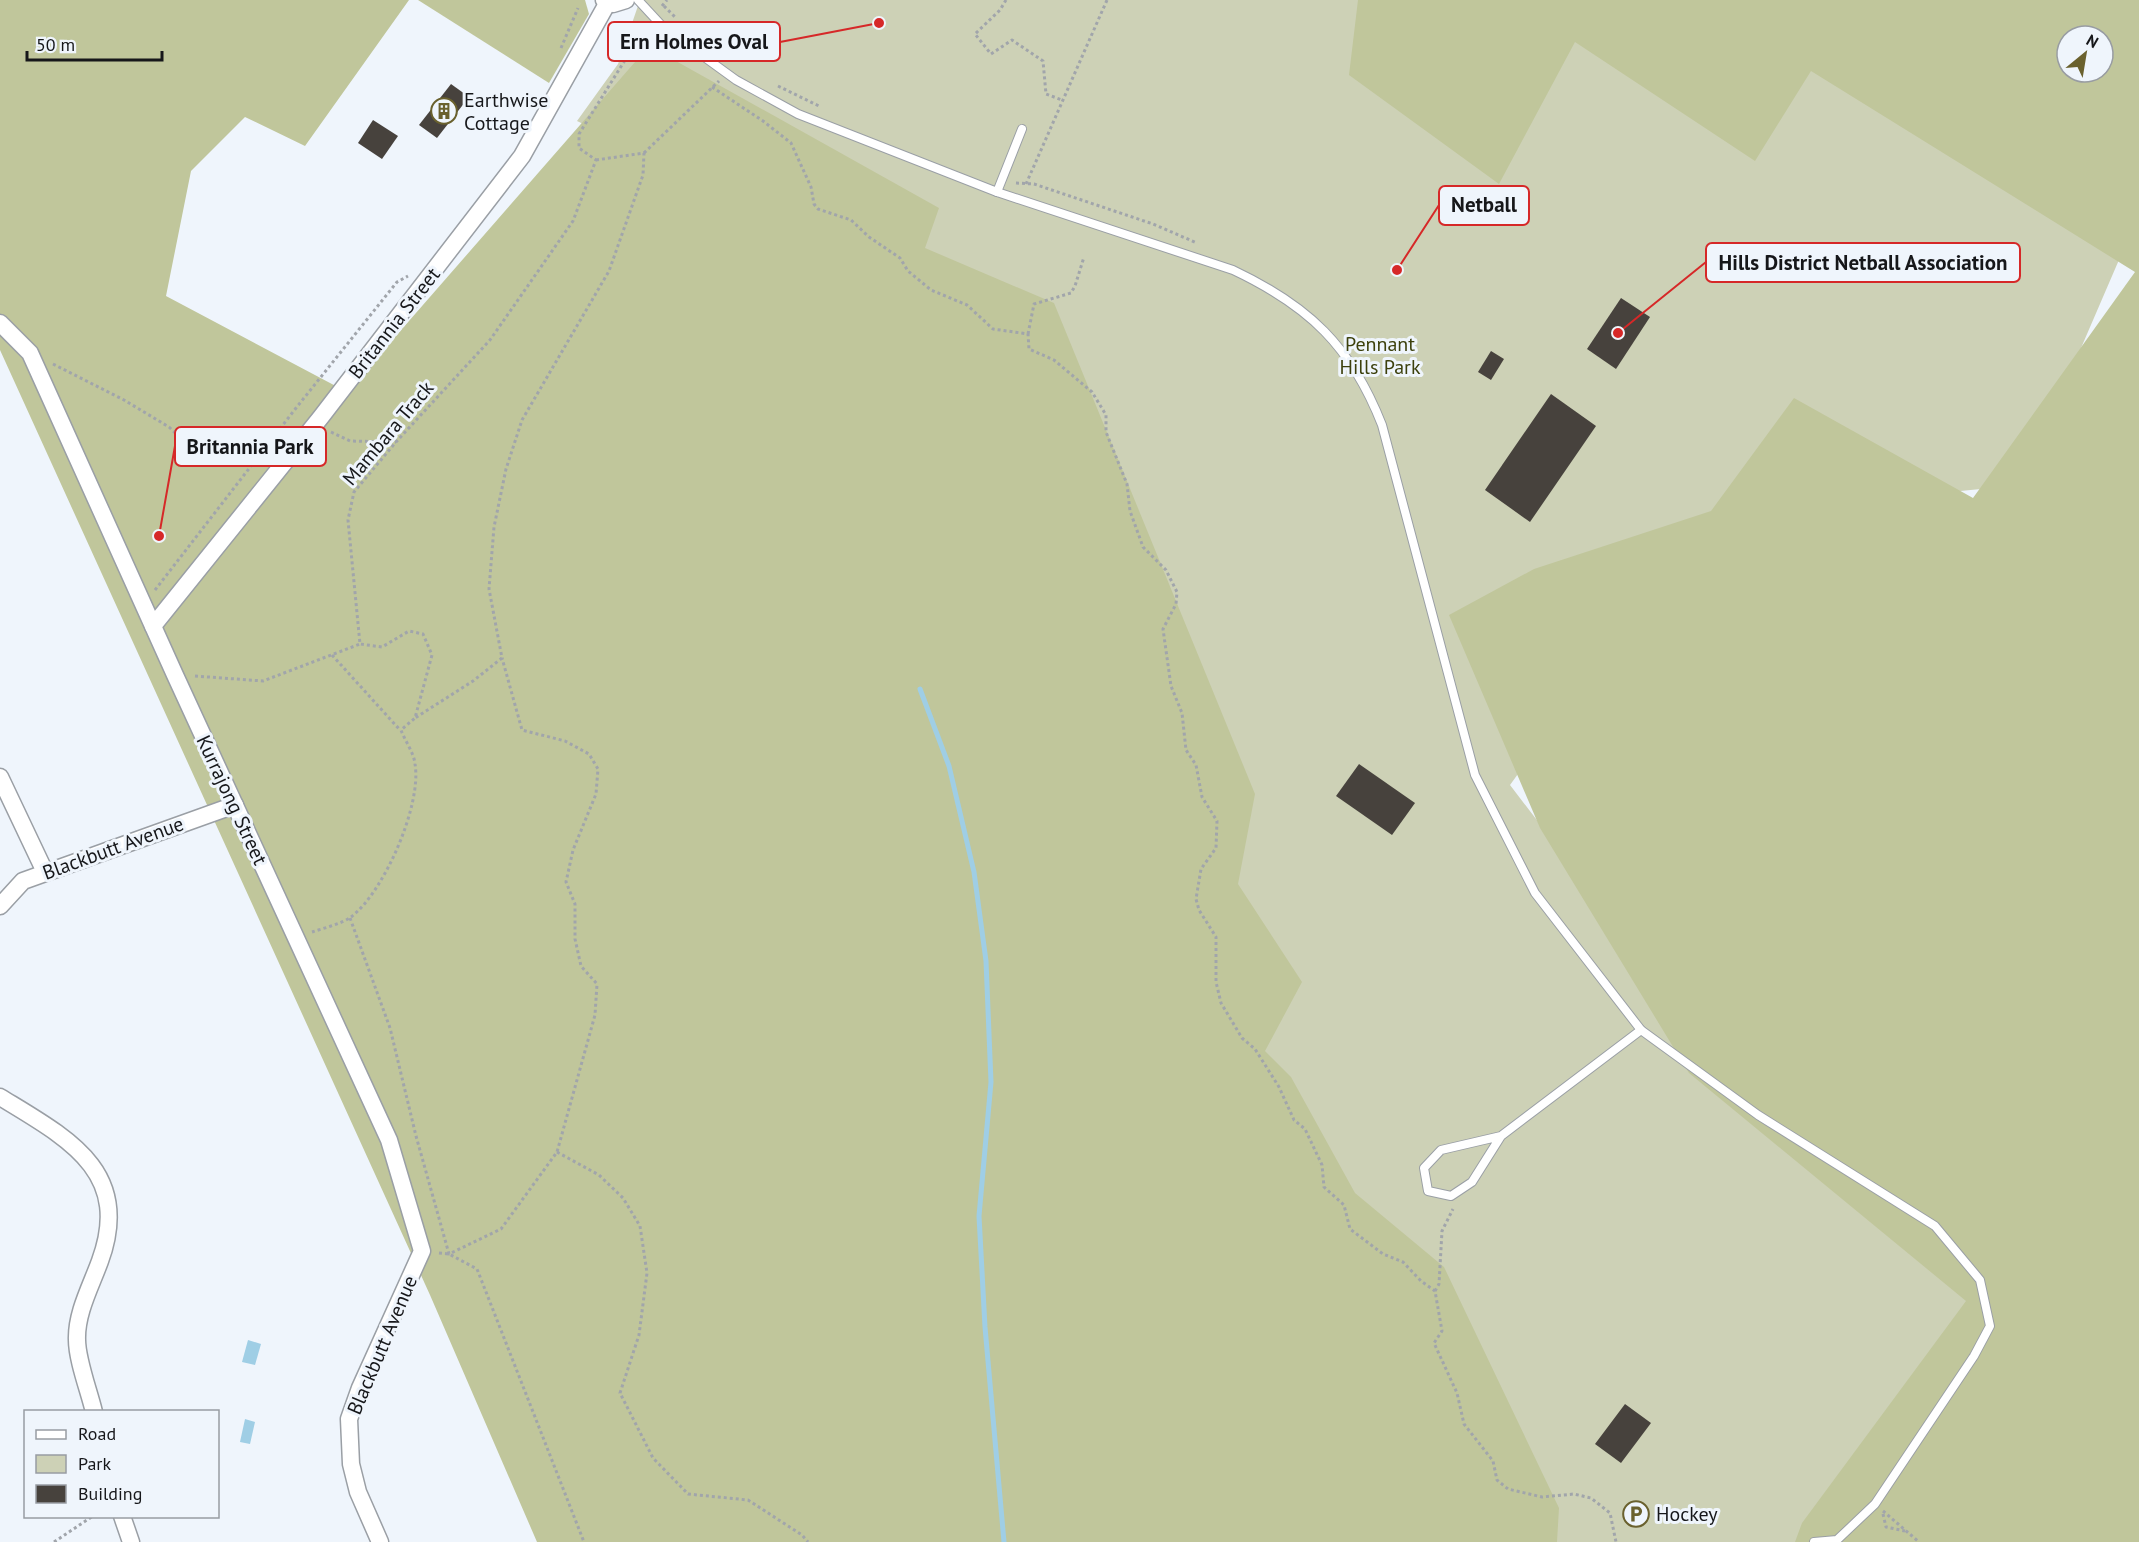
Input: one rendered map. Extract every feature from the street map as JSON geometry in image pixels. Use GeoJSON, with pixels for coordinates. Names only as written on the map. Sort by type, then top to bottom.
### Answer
{"type":"FeatureCollection","features":[{"type":"Feature","properties":{"kind":"street"},"geometry":{"type":"LineString","coordinates":[[606,1],[619,4],[626,0]]}},
{"type":"Feature","properties":{"kind":"street","name":"Britannia Street"},"geometry":{"type":"LineString","coordinates":[[153,626],[315,424],[522,156],[606,1]]}},
{"type":"Feature","properties":{"kind":"street"},"geometry":{"type":"LineString","coordinates":[[0,323],[30,353]]}},
{"type":"Feature","properties":{"kind":"street","name":"Kurrajong Street"},"geometry":{"type":"LineString","coordinates":[[30,353],[389,1140],[422,1251]]}},
{"type":"Feature","properties":{"kind":"street"},"geometry":{"type":"LineString","coordinates":[[0,777],[45,872]]}},
{"type":"Feature","properties":{"kind":"street","name":"Blackbutt Avenue"},"geometry":{"type":"LineString","coordinates":[[0,906],[23,881],[235,805]]}},
{"type":"Feature","properties":{"kind":"street"},"geometry":{"type":"LineString","coordinates":[[0,1097],[81,1152],[97,1172],[106,1196],[110,1227],[101,1259],[85,1299],[77,1341],[94,1410]]}},
{"type":"Feature","properties":{"kind":"street","name":"Blackbutt Avenue"},"geometry":{"type":"LineString","coordinates":[[380,1542],[358,1492],[351,1464],[349,1419],[360,1388],[422,1251]]}},
{"type":"Feature","properties":{"kind":"street"},"geometry":{"type":"LineString","coordinates":[[123,1518],[132,1542]]}},
{"type":"Feature","properties":{"kind":"lane"},"geometry":{"type":"LineString","coordinates":[[638,0],[652,17],[727,74],[798,114],[997,192],[1233,270],[1265,285],[1290,301],[1338,345],[1371,396],[1382,425],[1475,775],[1535,893],[1641,1030],[1758,1115],[1935,1226],[1980,1280],[1990,1326],[1974,1356],[1875,1504],[1837,1539],[1814,1542]]}},
{"type":"Feature","properties":{"kind":"lane"},"geometry":{"type":"LineString","coordinates":[[997,192],[1022,129]]}},
{"type":"Feature","properties":{"kind":"lane"},"geometry":{"type":"LineString","coordinates":[[1501,1136],[1441,1150],[1424,1168],[1428,1191],[1451,1196],[1472,1182],[1501,1136],[1641,1030]]}},
{"type":"Feature","properties":{"kind":"path"},"geometry":{"type":"LineString","coordinates":[[1006,0],[1000,10],[975,34],[991,54],[1012,40],[1043,61],[1046,94],[1062,100]]}},
{"type":"Feature","properties":{"kind":"path"},"geometry":{"type":"LineString","coordinates":[[1026,184],[1107,0]]}},
{"type":"Feature","properties":{"kind":"path"},"geometry":{"type":"LineString","coordinates":[[663,5],[678,20]]}},
{"type":"Feature","properties":{"kind":"path"},"geometry":{"type":"LineString","coordinates":[[560,51],[578,8]]}},
{"type":"Feature","properties":{"kind":"path"},"geometry":{"type":"LineString","coordinates":[[652,17],[579,134],[579,148],[596,160],[644,153],[727,74]]}},
{"type":"Feature","properties":{"kind":"path"},"geometry":{"type":"LineString","coordinates":[[776,85],[827,110]]}},
{"type":"Feature","properties":{"kind":"path"},"geometry":{"type":"LineString","coordinates":[[712,87],[791,143],[811,187],[814,204],[818,209],[851,220],[869,237],[900,258],[908,271],[931,290],[967,305],[993,329],[1028,334]]}},
{"type":"Feature","properties":{"kind":"path"},"geometry":{"type":"LineString","coordinates":[[449,1254],[501,1229],[557,1152],[595,1016],[597,984],[581,966],[575,939],[575,904],[566,882],[573,850],[596,794],[598,769],[589,754],[565,741],[522,730],[502,658],[489,589],[494,527],[506,469],[522,420],[609,271],[643,175],[644,153]]}},
{"type":"Feature","properties":{"kind":"path","name":"Mambara Track"},"geometry":{"type":"LineString","coordinates":[[360,644],[348,520],[354,492],[396,442],[490,340],[573,221],[596,160]]}},
{"type":"Feature","properties":{"kind":"path"},"geometry":{"type":"LineString","coordinates":[[1002,180],[1010,183],[1034,184],[1153,225],[1207,247]]}},
{"type":"Feature","properties":{"kind":"path"},"geometry":{"type":"LineString","coordinates":[[1084,257],[1071,293],[1034,304],[1028,334],[1029,349],[1054,360],[1092,392],[1106,415],[1106,432],[1127,484],[1130,511],[1143,547],[1166,570],[1177,592],[1176,604],[1163,629],[1172,686],[1182,713],[1186,750],[1196,765],[1202,796],[1217,821],[1216,848],[1201,869],[1196,899],[1199,910],[1216,937],[1216,982],[1221,1003],[1242,1038],[1255,1049],[1279,1086],[1294,1120],[1305,1129],[1322,1165],[1324,1187],[1344,1205],[1350,1229],[1383,1254],[1403,1262],[1421,1281],[1435,1291]]}},
{"type":"Feature","properties":{"kind":"path"},"geometry":{"type":"LineString","coordinates":[[144,604],[397,282],[408,276]]}},
{"type":"Feature","properties":{"kind":"path"},"geometry":{"type":"LineString","coordinates":[[30,353],[124,400],[169,427],[191,448]]}},
{"type":"Feature","properties":{"kind":"path"},"geometry":{"type":"LineString","coordinates":[[315,424],[350,441],[396,442]]}},
{"type":"Feature","properties":{"kind":"path"},"geometry":{"type":"LineString","coordinates":[[175,675],[263,681],[360,644],[382,647],[409,631],[423,634],[432,655],[415,718]]}},
{"type":"Feature","properties":{"kind":"path"},"geometry":{"type":"LineString","coordinates":[[296,938],[350,918],[378,888],[404,833],[415,788],[416,763],[401,731],[331,654]]}},
{"type":"Feature","properties":{"kind":"path"},"geometry":{"type":"LineString","coordinates":[[401,731],[415,718],[473,681],[502,658]]}},
{"type":"Feature","properties":{"kind":"path"},"geometry":{"type":"LineString","coordinates":[[350,918],[390,1028],[416,1136],[449,1254]]}},
{"type":"Feature","properties":{"kind":"path"},"geometry":{"type":"LineString","coordinates":[[557,1152],[599,1175],[623,1198],[640,1226],[647,1273],[639,1335],[620,1393],[653,1458],[688,1494],[748,1500],[808,1542]]}},
{"type":"Feature","properties":{"kind":"path"},"geometry":{"type":"LineString","coordinates":[[1463,1188],[1442,1232],[1439,1284],[1435,1291],[1442,1331],[1434,1343],[1457,1393],[1464,1425],[1493,1461],[1497,1480],[1508,1489],[1542,1497],[1574,1494],[1591,1498],[1611,1513],[1616,1542]]}},
{"type":"Feature","properties":{"kind":"path"},"geometry":{"type":"LineString","coordinates":[[422,1251],[449,1254],[477,1269],[584,1542]]}},
{"type":"Feature","properties":{"kind":"path"},"geometry":{"type":"LineString","coordinates":[[1907,1531],[1886,1527],[1881,1510],[1907,1531],[1919,1542]]}},
{"type":"Feature","properties":{"kind":"path"},"geometry":{"type":"LineString","coordinates":[[54,1542],[90,1518]]}},
{"type":"Feature","properties":{"kind":"green space"},"geometry":{"type":"Polygon","coordinates":[[[0,0],[409,0],[305,146],[245,117],[191,171],[166,296],[347,392],[649,46],[939,208],[925,248],[1054,303],[1255,794],[1238,884],[1302,982],[1265,1051],[1291,1077],[1355,1193],[1444,1267],[1559,1508],[1557,1542],[537,1542],[430,1295],[0,350],[0,0]]]}},
{"type":"Feature","properties":{"kind":"green space"},"geometry":{"type":"Polygon","coordinates":[[[418,0],[585,0],[589,14],[549,83],[418,0]]]}},
{"type":"Feature","properties":{"kind":"green space","name":"Pennant Hills Park"},"geometry":{"type":"Polygon","coordinates":[[[640,0],[1570,0],[1932,78],[2134,225],[2022,485],[1704,516],[1510,785],[1667,990],[2081,1248],[1961,1542],[1395,1542],[644,153],[577,121],[618,64],[640,0]]]}},
{"type":"Feature","properties":{"kind":"green space"},"geometry":{"type":"Polygon","coordinates":[[[1358,0],[2139,0],[2139,1542],[1795,1542],[1802,1523],[1966,1301],[1689,1073],[1540,828],[1449,615],[1534,569],[1711,511],[1794,398],[1973,498],[2135,272],[1811,71],[1755,161],[1575,42],[1499,184],[1349,75],[1358,0]]]}},
{"type":"Feature","properties":{"kind":"water"},"geometry":{"type":"Polygon","coordinates":[[[248,1340],[261,1344],[255,1365],[242,1362],[248,1340]]]}},
{"type":"Feature","properties":{"kind":"water"},"geometry":{"type":"Polygon","coordinates":[[[245,1419],[255,1422],[250,1444],[240,1442],[245,1419]]]}},
{"type":"Feature","properties":{"kind":"building","name":"Earthwise Cottage"},"geometry":{"type":"Polygon","coordinates":[[[451,84],[469,97],[437,138],[419,125],[451,84]]]}},
{"type":"Feature","properties":{"kind":"building"},"geometry":{"type":"Polygon","coordinates":[[[373,120],[398,136],[382,159],[358,143],[373,120]]]}},
{"type":"Feature","properties":{"kind":"building"},"geometry":{"type":"Polygon","coordinates":[[[1621,298],[1650,317],[1616,369],[1587,349],[1621,298]]]}},
{"type":"Feature","properties":{"kind":"building"},"geometry":{"type":"Polygon","coordinates":[[[1491,351],[1504,359],[1491,380],[1478,372],[1491,351]]]}},
{"type":"Feature","properties":{"kind":"building"},"geometry":{"type":"Polygon","coordinates":[[[1551,394],[1596,426],[1530,522],[1485,490],[1551,394]]]}},
{"type":"Feature","properties":{"kind":"building"},"geometry":{"type":"Polygon","coordinates":[[[1359,764],[1415,803],[1392,835],[1336,796],[1359,764]]]}},
{"type":"Feature","properties":{"kind":"building"},"geometry":{"type":"Polygon","coordinates":[[[1625,1404],[1651,1423],[1621,1463],[1595,1444],[1625,1404]]]}},
{"type":"Feature","properties":{"kind":"waterway"},"geometry":{"type":"LineString","coordinates":[[920,689],[949,766],[974,872],[986,961],[991,1082],[979,1216],[985,1327],[1004,1542]]}},
{"type":"Feature","properties":{"kind":"place","name":"Ern Holmes Oval"},"geometry":{"type":"Point","coordinates":[879,23]}},
{"type":"Feature","properties":{"kind":"place","name":"Earthwise Cottage"},"geometry":{"type":"Point","coordinates":[444,111]}},
{"type":"Feature","properties":{"kind":"place","name":"Netball"},"geometry":{"type":"Point","coordinates":[1397,270]}},
{"type":"Feature","properties":{"kind":"place","name":"Hills District Netball Association"},"geometry":{"type":"Point","coordinates":[1618,333]}},
{"type":"Feature","properties":{"kind":"place","name":"Britannia Park"},"geometry":{"type":"Point","coordinates":[159,536]}},
{"type":"Feature","properties":{"kind":"place","name":"Hockey"},"geometry":{"type":"Point","coordinates":[1636,1514]}}]}
